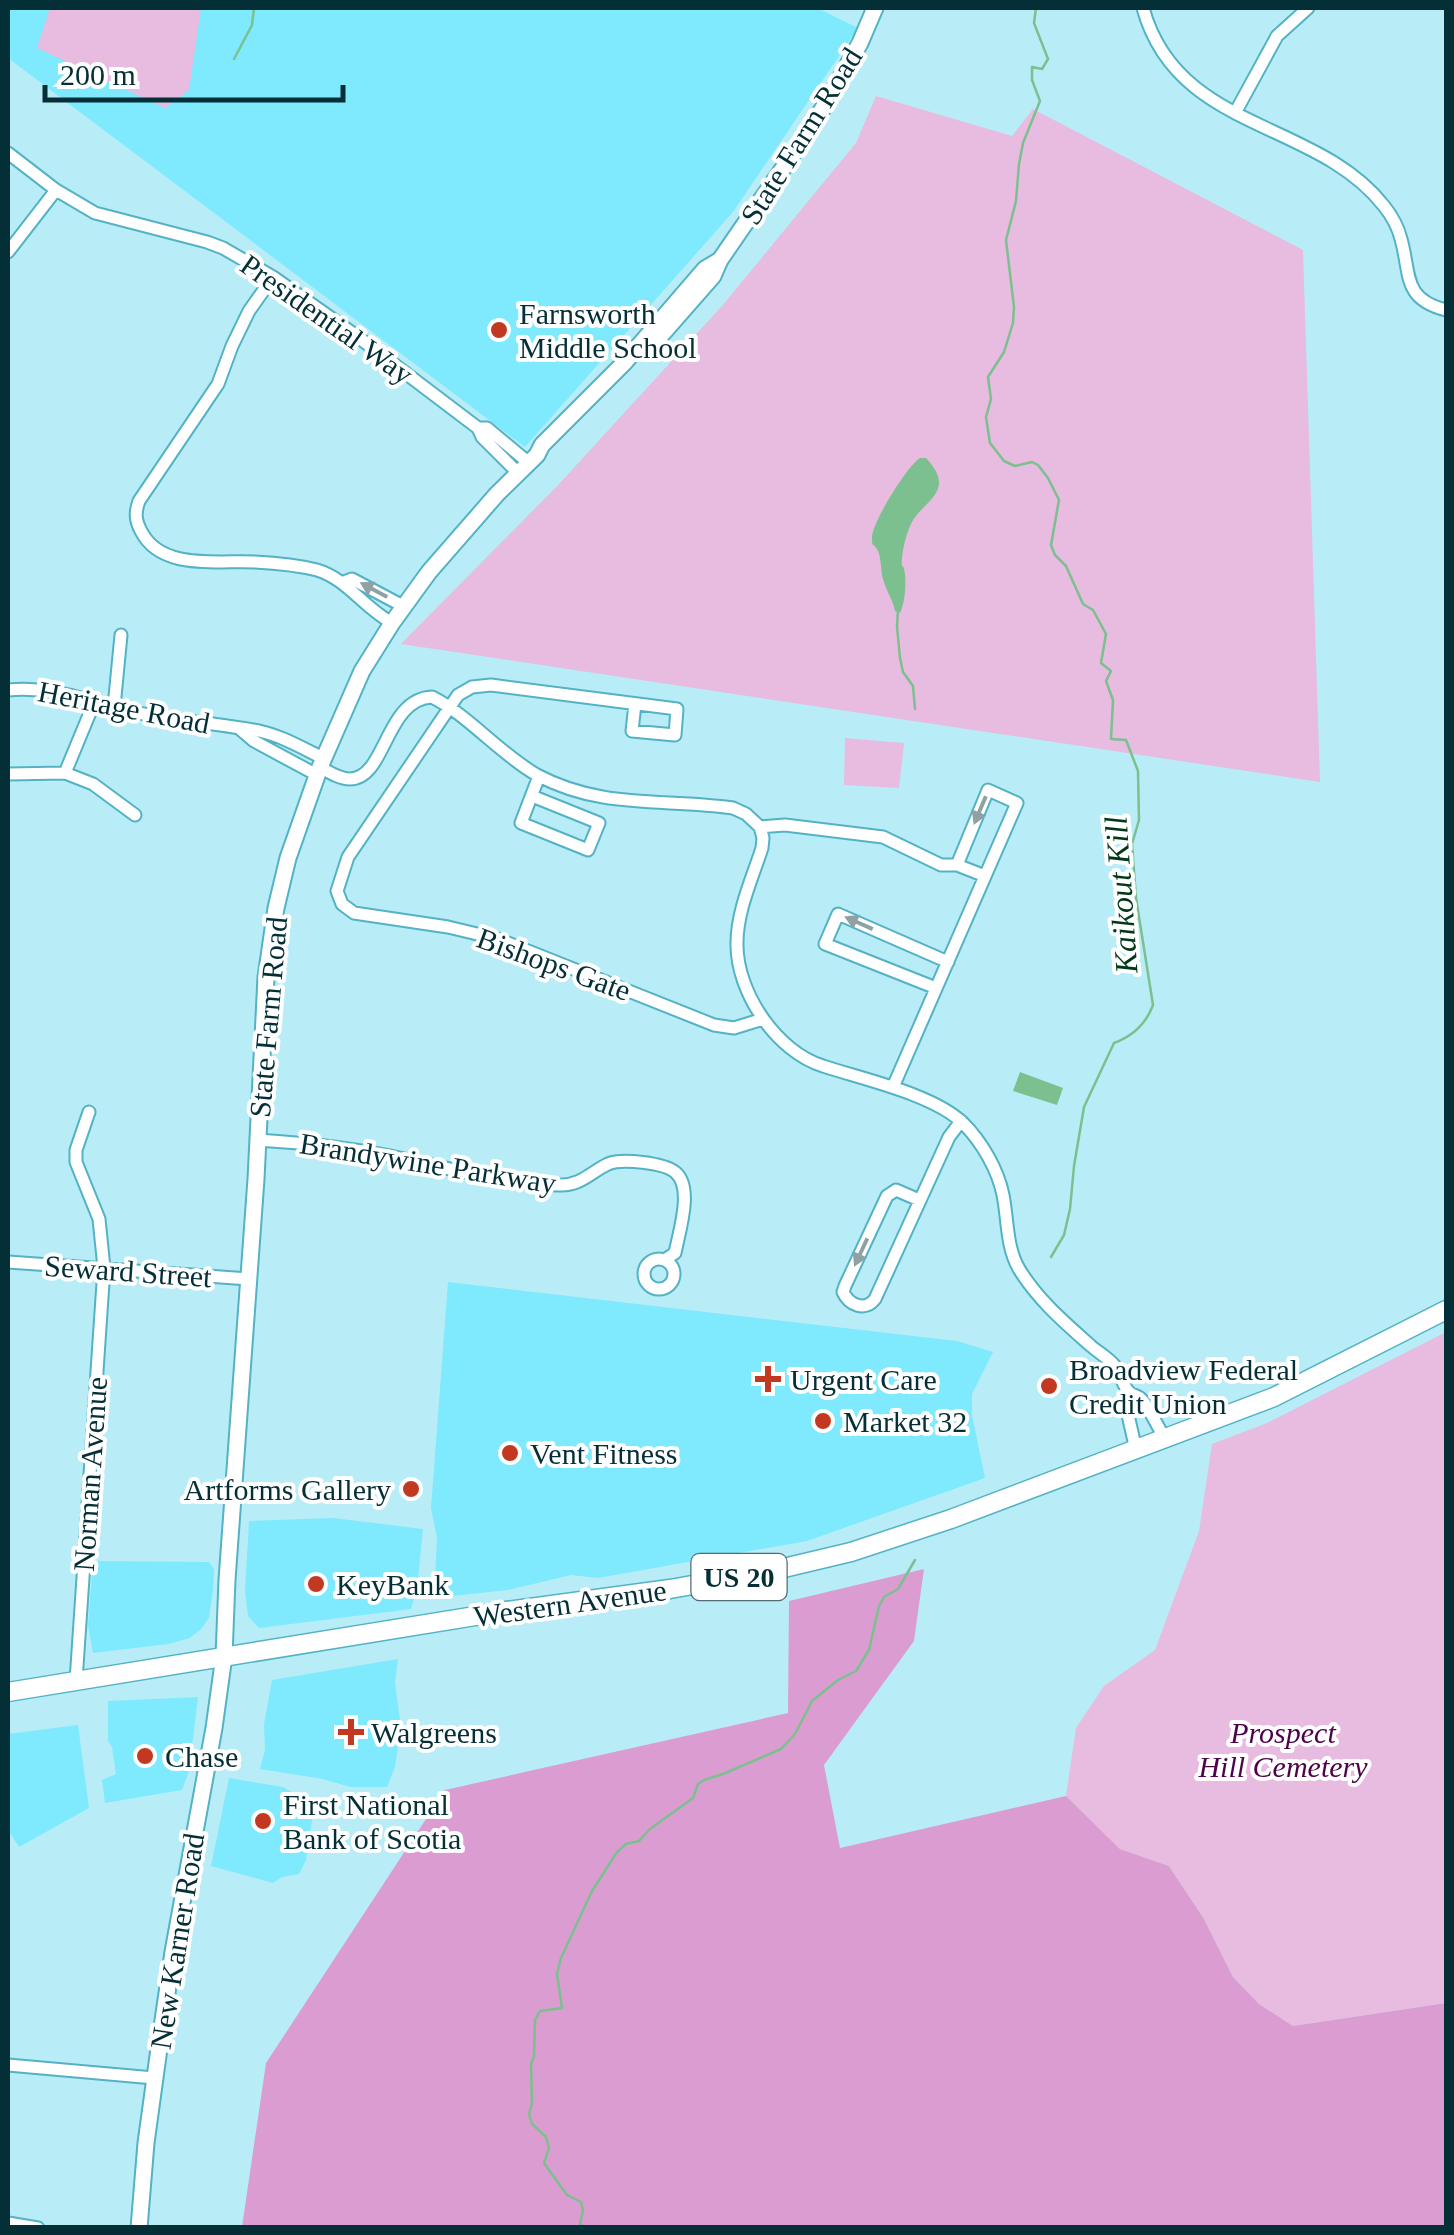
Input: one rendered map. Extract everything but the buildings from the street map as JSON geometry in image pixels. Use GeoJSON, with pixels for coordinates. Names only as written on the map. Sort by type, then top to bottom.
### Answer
{"type":"FeatureCollection","features":[{"type":"Feature","properties":{"kind":"main road","name":"State Farm Road"},"geometry":{"type":"LineString","coordinates":[[224,1656],[268,958],[288,858],[320,767],[362,671],[403,606],[452,544],[528,464],[551,450],[635,365],[714,276],[720,260],[823,109],[860,43],[874,8]]}},
{"type":"Feature","properties":{"kind":"main road","name":"Western Avenue"},"geometry":{"type":"LineString","coordinates":[[8,1692],[506,1611],[670,1589],[851,1552],[1274,1397],[1446,1310]]}},
{"type":"Feature","properties":{"kind":"main road","name":"New Karner Road"},"geometry":{"type":"LineString","coordinates":[[139,2228],[154,2078],[224,1656]]}},
{"type":"Feature","properties":{"kind":"street"},"geometry":{"type":"LineString","coordinates":[[1143,8],[1169,62],[1189,84],[1321,156],[1367,186],[1394,221],[1411,285],[1417,294],[1441,309]]}},
{"type":"Feature","properties":{"kind":"street"},"geometry":{"type":"LineString","coordinates":[[1236,113],[1277,36],[1308,8]]}},
{"type":"Feature","properties":{"kind":"street","name":"Presidential Way"},"geometry":{"type":"LineString","coordinates":[[8,153],[56,190],[95,212],[207,242],[273,277],[478,428],[482,438],[528,464]]}},
{"type":"Feature","properties":{"kind":"street"},"geometry":{"type":"LineString","coordinates":[[8,252],[56,190]]}},
{"type":"Feature","properties":{"kind":"street"},"geometry":{"type":"LineString","coordinates":[[273,277],[249,312],[218,384],[136,508],[136,519],[144,537],[170,556],[314,570],[344,582],[352,580],[366,585],[403,606]]}},
{"type":"Feature","properties":{"kind":"street"},"geometry":{"type":"LineString","coordinates":[[344,582],[376,614],[392,622]]}},
{"type":"Feature","properties":{"kind":"street"},"geometry":{"type":"LineString","coordinates":[[114,707],[121,634]]}},
{"type":"Feature","properties":{"kind":"street"},"geometry":{"type":"LineString","coordinates":[[448,708],[463,690],[480,685],[635,704]]}},
{"type":"Feature","properties":{"kind":"street","name":"Heritage Road"},"geometry":{"type":"LineString","coordinates":[[8,690],[63,692],[144,714],[240,729],[254,741],[320,767]]}},
{"type":"Feature","properties":{"kind":"street"},"geometry":{"type":"LineString","coordinates":[[320,767],[343,778],[359,778],[370,768],[391,728],[410,704],[432,697],[539,776],[611,799],[733,808],[746,814],[760,828],[763,838],[736,940],[744,980],[763,1020],[801,1057],[893,1087],[961,1121],[985,1152],[998,1179],[1009,1244],[1026,1279],[1043,1302],[1115,1366],[1130,1394],[1140,1398],[1165,1438]]}},
{"type":"Feature","properties":{"kind":"street"},"geometry":{"type":"LineString","coordinates":[[66,773],[94,703]]}},
{"type":"Feature","properties":{"kind":"street","name":"Bishops Gate"},"geometry":{"type":"LineString","coordinates":[[448,708],[348,857],[337,891],[342,904],[354,913],[498,939],[714,1025],[734,1028],[763,1020]]}},
{"type":"Feature","properties":{"kind":"street"},"geometry":{"type":"LineString","coordinates":[[8,774],[66,773],[93,784],[135,816]]}},
{"type":"Feature","properties":{"kind":"street"},"geometry":{"type":"LineString","coordinates":[[532,796],[599,823],[588,850],[522,824],[539,776]]}},
{"type":"Feature","properties":{"kind":"street"},"geometry":{"type":"LineString","coordinates":[[893,1087],[1017,803],[988,790],[956,865]]}},
{"type":"Feature","properties":{"kind":"street"},"geometry":{"type":"LineString","coordinates":[[760,828],[785,825],[883,837],[941,865],[956,865],[985,876]]}},
{"type":"Feature","properties":{"kind":"street"},"geometry":{"type":"LineString","coordinates":[[936,988],[824,944],[838,914],[948,962]]}},
{"type":"Feature","properties":{"kind":"street","name":"Norman Avenue"},"geometry":{"type":"LineString","coordinates":[[76,1681],[104,1268],[99,1218],[76,1162],[76,1150],[89,1112]]}},
{"type":"Feature","properties":{"kind":"street"},"geometry":{"type":"LineString","coordinates":[[919,1200],[896,1190],[887,1196],[845,1286],[843,1292],[850,1302],[860,1307],[875,1299],[949,1137],[961,1121]]}},
{"type":"Feature","properties":{"kind":"street","name":"Brandywine Parkway"},"geometry":{"type":"LineString","coordinates":[[257,1140],[322,1146],[556,1185],[580,1182],[615,1162],[667,1167],[680,1176],[685,1192],[676,1253],[666,1259]]}},
{"type":"Feature","properties":{"kind":"street","name":"Seward Street"},"geometry":{"type":"LineString","coordinates":[[8,1262],[248,1279]]}},
{"type":"Feature","properties":{"kind":"street"},"geometry":{"type":"LineString","coordinates":[[1130,1394],[1126,1406],[1136,1450]]}},
{"type":"Feature","properties":{"kind":"street"},"geometry":{"type":"LineString","coordinates":[[8,2065],[154,2078]]}},
{"type":"Feature","properties":{"kind":"street"},"geometry":{"type":"LineString","coordinates":[[8,2223],[38,2228]]}},
{"type":"Feature","properties":{"kind":"shaded area","name":"Farnsworth Middle School"},"geometry":{"type":"Polygon","coordinates":[[[8,8],[817,8],[858,28],[733,212],[525,447],[8,58],[8,8]]]}},
{"type":"Feature","properties":{"kind":"shaded area"},"geometry":{"type":"Polygon","coordinates":[[[920,458],[926,458],[935,470],[938,488],[907,533],[902,562],[905,594],[900,613],[895,611],[885,586],[872,537],[891,495],[920,458]]]}},
{"type":"Feature","properties":{"kind":"shaded area"},"geometry":{"type":"Polygon","coordinates":[[[1020,1072],[1063,1088],[1057,1105],[1013,1091],[1020,1072]]]}},
{"type":"Feature","properties":{"kind":"shaded area"},"geometry":{"type":"Polygon","coordinates":[[[448,1282],[957,1341],[993,1352],[972,1394],[972,1415],[985,1478],[807,1541],[598,1578],[571,1575],[508,1590],[451,1596],[441,1590],[435,1579],[437,1538],[431,1508],[448,1282]]]}},
{"type":"Feature","properties":{"kind":"shaded area"},"geometry":{"type":"Polygon","coordinates":[[[333,1518],[423,1529],[411,1609],[259,1628],[248,1616],[245,1591],[249,1521],[333,1518]]]}},
{"type":"Feature","properties":{"kind":"shaded area"},"geometry":{"type":"Polygon","coordinates":[[[93,1561],[209,1562],[214,1569],[209,1618],[190,1638],[93,1653],[88,1625],[93,1561]]]}},
{"type":"Feature","properties":{"kind":"shaded area"},"geometry":{"type":"Polygon","coordinates":[[[924,1569],[914,1641],[824,1765],[840,1848],[1066,1796],[1120,1849],[1169,1866],[1204,1919],[1233,1977],[1259,2004],[1293,2026],[1446,2003],[1446,2227],[242,2227],[266,2063],[445,1790],[788,1713],[789,1601],[924,1569]]]}},
{"type":"Feature","properties":{"kind":"shaded area"},"geometry":{"type":"Polygon","coordinates":[[[398,1659],[395,1682],[401,1728],[395,1767],[387,1787],[350,1787],[260,1769],[272,1680],[398,1659]]]}},
{"type":"Feature","properties":{"kind":"shaded area"},"geometry":{"type":"Polygon","coordinates":[[[198,1697],[189,1771],[182,1790],[105,1803],[102,1780],[116,1774],[108,1741],[108,1701],[198,1697]]]}},
{"type":"Feature","properties":{"kind":"shaded area"},"geometry":{"type":"Polygon","coordinates":[[[78,1725],[89,1808],[19,1847],[8,1830],[8,1734],[78,1725]]]}},
{"type":"Feature","properties":{"kind":"shaded area","name":"First National Bank of Scotia"},"geometry":{"type":"Polygon","coordinates":[[[229,1778],[283,1787],[313,1814],[306,1860],[299,1874],[273,1883],[211,1866],[229,1778]]]}},
{"type":"Feature","properties":{"kind":"green space"},"geometry":{"type":"Polygon","coordinates":[[[50,8],[201,8],[189,90],[165,108],[37,48],[50,8]]]}},
{"type":"Feature","properties":{"kind":"green space"},"geometry":{"type":"Polygon","coordinates":[[[876,96],[1012,136],[1033,109],[1303,250],[1320,782],[401,644],[559,484],[722,306],[856,143],[876,96]]]}},
{"type":"Feature","properties":{"kind":"green space"},"geometry":{"type":"Polygon","coordinates":[[[845,738],[904,743],[899,788],[844,785],[845,738]]]}},
{"type":"Feature","properties":{"kind":"green space","name":"Prospect Hill Cemetery"},"geometry":{"type":"Polygon","coordinates":[[[1446,1332],[1446,2003],[1293,2026],[1259,2004],[1233,1977],[1204,1919],[1169,1866],[1120,1849],[1066,1796],[1076,1728],[1104,1686],[1155,1650],[1199,1531],[1212,1444],[1267,1423],[1446,1332]]]}},
{"type":"Feature","properties":{"kind":"waterway"},"geometry":{"type":"LineString","coordinates":[[234,59],[252,25],[254,8]]}},
{"type":"Feature","properties":{"kind":"waterway","name":"Kaikout Kill"},"geometry":{"type":"LineString","coordinates":[[1036,8],[1034,23],[1048,59],[1042,69],[1032,67],[1040,101],[1023,143],[1016,201],[1006,240],[1013,323],[1004,352],[988,377],[991,399],[986,417],[990,443],[1004,461],[1015,466],[1032,462],[1048,478],[1059,500],[1051,545],[1066,566],[1083,604],[1093,610],[1106,634],[1101,663],[1111,671],[1106,681],[1113,700],[1111,739],[1126,740],[1138,771],[1139,820],[1132,844],[1136,898],[1153,1005],[1138,1028],[1114,1043],[1084,1107],[1070,1209],[1064,1235],[1051,1257]]}},
{"type":"Feature","properties":{"kind":"waterway"},"geometry":{"type":"LineString","coordinates":[[898,609],[900,658],[903,672],[913,686],[915,709]]}},
{"type":"Feature","properties":{"kind":"waterway","name":"Kaikout Kill"},"geometry":{"type":"LineString","coordinates":[[586,2228],[580,2224],[581,2202],[567,2195],[544,2163],[549,2148],[546,2137],[532,2124],[529,2114],[535,2020],[540,2011],[562,2008],[557,1974],[561,1958],[592,1891],[617,1852],[626,1844],[639,1841],[693,1798],[698,1784],[781,1749],[795,1734],[812,1701],[856,1671],[869,1650],[879,1606],[884,1597],[898,1589],[915,1560]]}},
{"type":"Feature","properties":{"kind":"place","name":"Farnsworth Middle School"},"geometry":{"type":"Point","coordinates":[499,330]}},
{"type":"Feature","properties":{"kind":"place","name":"Urgent Care"},"geometry":{"type":"Point","coordinates":[768,1379]}},
{"type":"Feature","properties":{"kind":"place","name":"Broadview Federal Credit Union"},"geometry":{"type":"Point","coordinates":[1049,1386]}},
{"type":"Feature","properties":{"kind":"place","name":"Market 32"},"geometry":{"type":"Point","coordinates":[823,1421]}},
{"type":"Feature","properties":{"kind":"place","name":"Vent Fitness"},"geometry":{"type":"Point","coordinates":[510,1453]}},
{"type":"Feature","properties":{"kind":"place","name":"Artforms Gallery"},"geometry":{"type":"Point","coordinates":[411,1489]}},
{"type":"Feature","properties":{"kind":"place","name":"KeyBank"},"geometry":{"type":"Point","coordinates":[316,1584]}},
{"type":"Feature","properties":{"kind":"place","name":"Walgreens"},"geometry":{"type":"Point","coordinates":[351,1732]}},
{"type":"Feature","properties":{"kind":"place","name":"Chase"},"geometry":{"type":"Point","coordinates":[145,1756]}},
{"type":"Feature","properties":{"kind":"place","name":"First National Bank of Scotia"},"geometry":{"type":"Point","coordinates":[263,1821]}}]}
